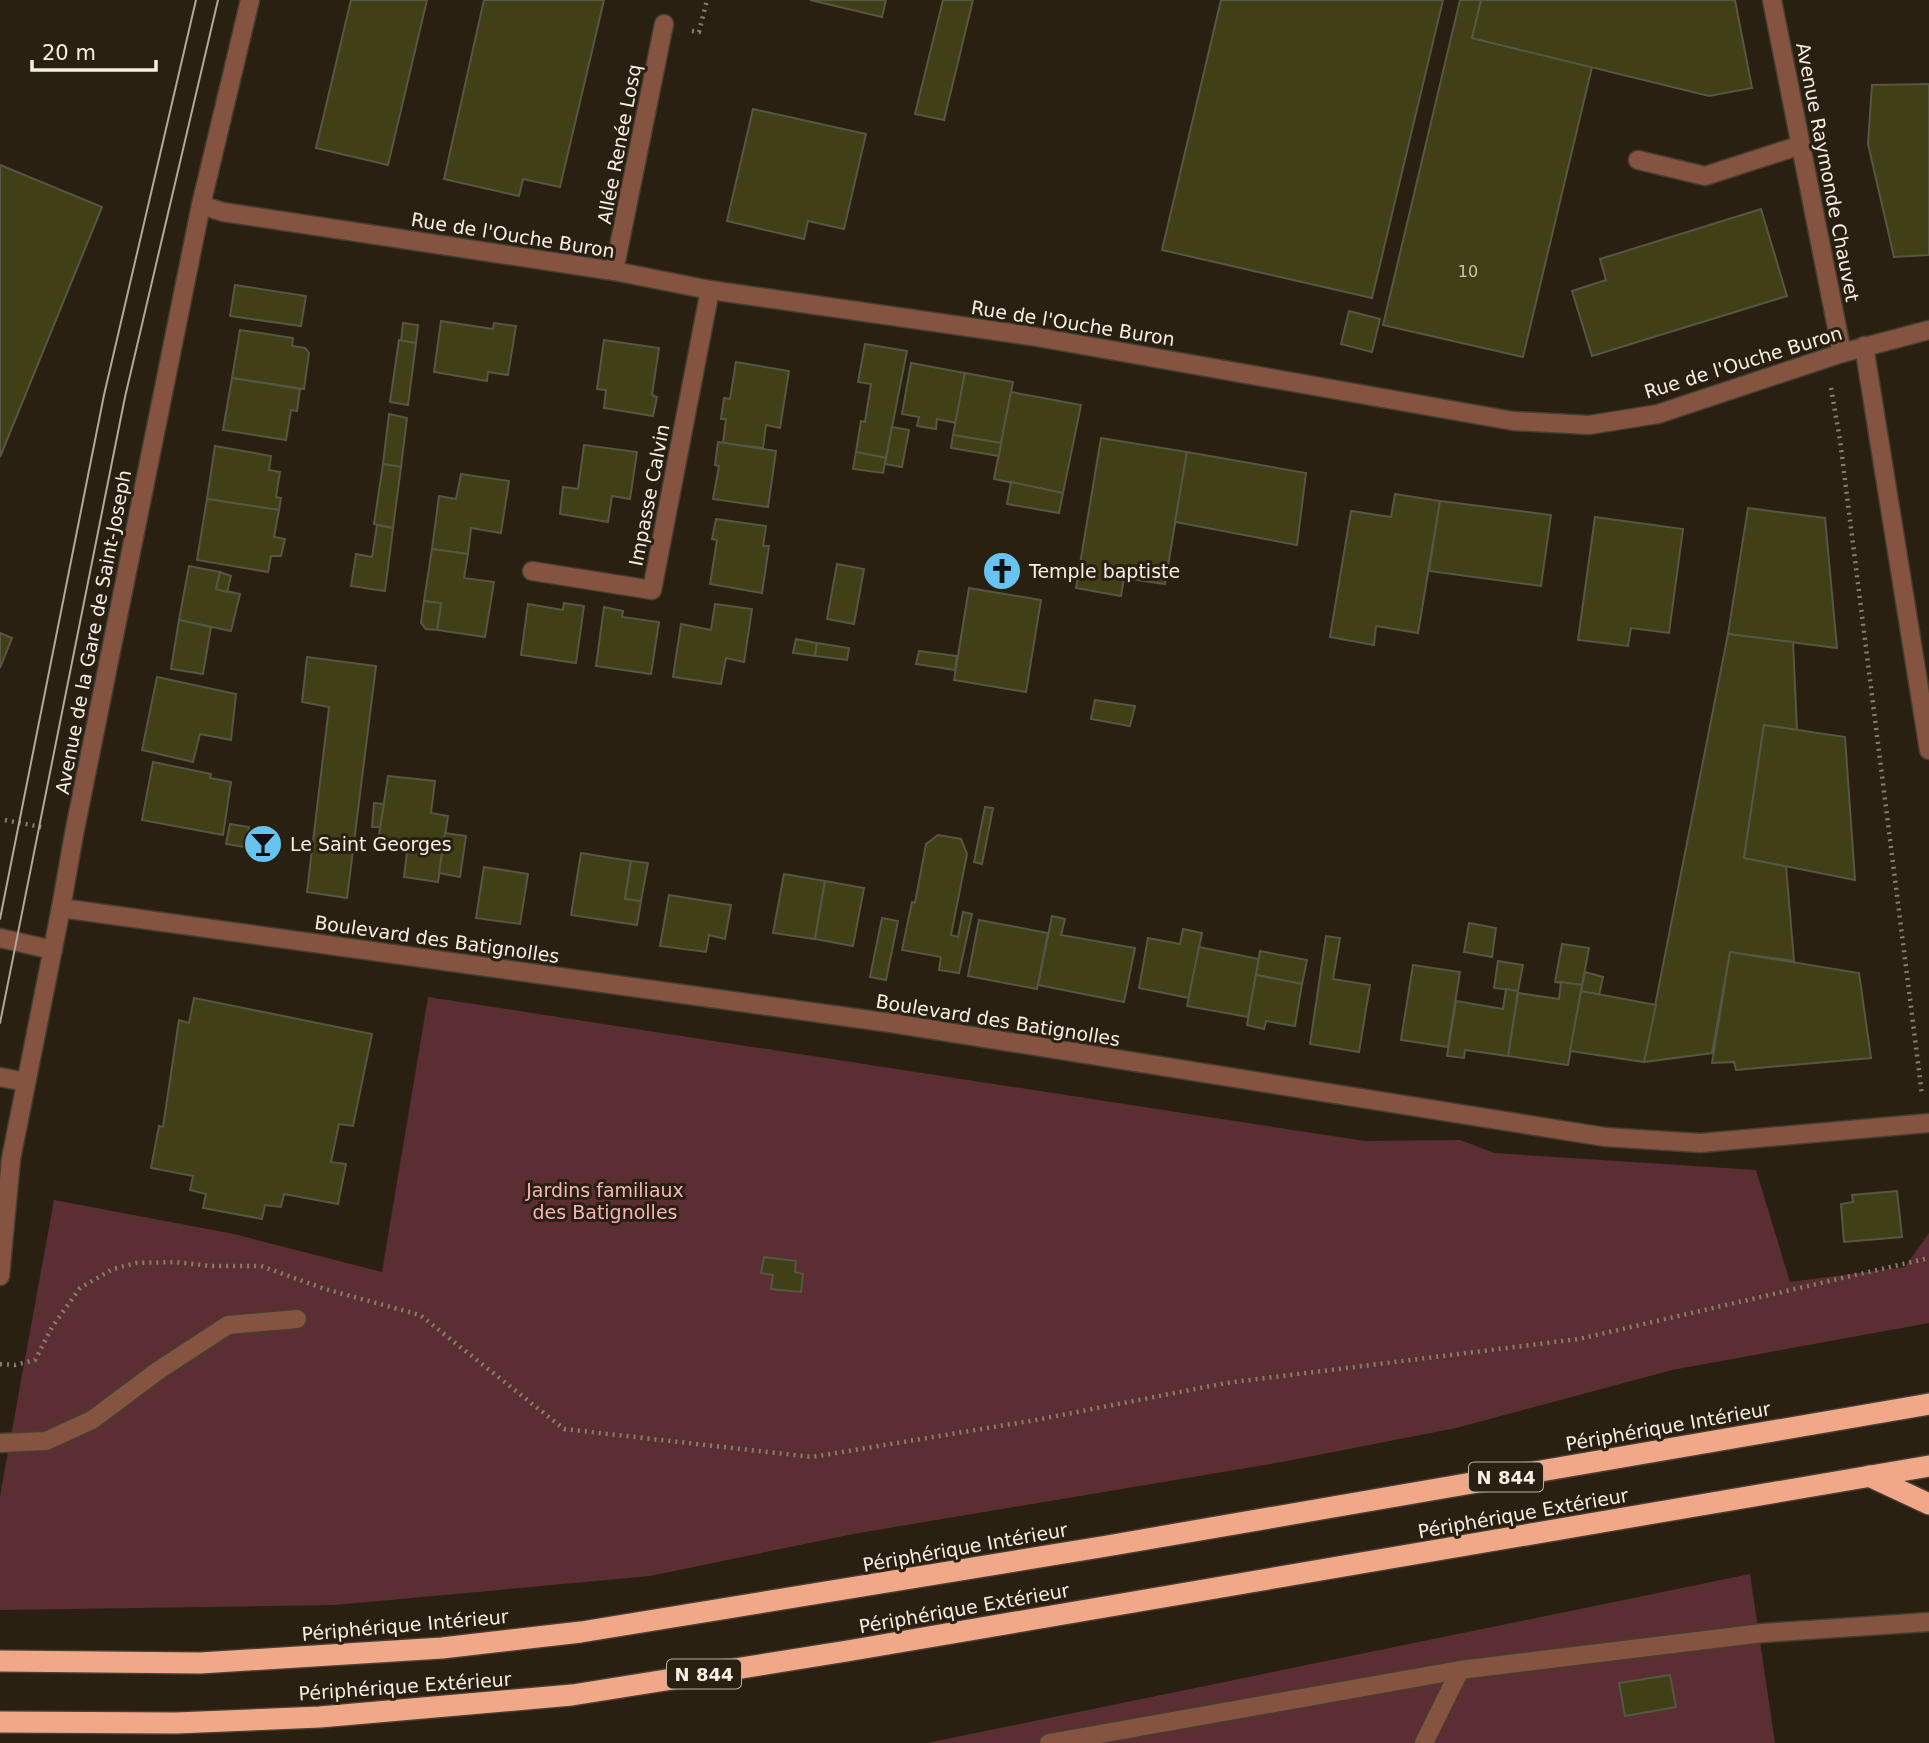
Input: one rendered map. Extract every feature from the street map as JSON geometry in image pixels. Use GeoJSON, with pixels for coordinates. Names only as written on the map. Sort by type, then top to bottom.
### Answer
{"type":"FeatureCollection","features":[{"type":"Feature","properties":{"kind":"highway"},"geometry":{"type":"LineString","coordinates":[[1905,1408],[1929,1389]]}},
{"type":"Feature","properties":{"kind":"highway","name":"Périphérique Intérieur"},"geometry":{"type":"LineString","coordinates":[[0,1661],[200,1663],[442,1648],[581,1632],[1093,1548],[1929,1404]]}},
{"type":"Feature","properties":{"kind":"highway","name":"Périphérique Extérieur"},"geometry":{"type":"LineString","coordinates":[[0,1722],[176,1723],[307,1717],[572,1695],[861,1649],[1929,1466]]}},
{"type":"Feature","properties":{"kind":"highway"},"geometry":{"type":"LineString","coordinates":[[1869,1476],[1929,1504]]}},
{"type":"Feature","properties":{"kind":"street","name":"Avenue de la Gare de Saint-Joseph"},"geometry":{"type":"LineString","coordinates":[[0,1276],[11,1159],[74,834],[201,205],[250,0]]}},
{"type":"Feature","properties":{"kind":"street","name":"Avenue Raymonde Chauvet"},"geometry":{"type":"LineString","coordinates":[[1772,0],[1801,145],[1833,356]]}},
{"type":"Feature","properties":{"kind":"street","name":"Allée Renée Losq"},"geometry":{"type":"LineString","coordinates":[[614,271],[664,24]]}},
{"type":"Feature","properties":{"kind":"street"},"geometry":{"type":"LineString","coordinates":[[1638,160],[1705,176],[1801,145]]}},
{"type":"Feature","properties":{"kind":"street","name":"Rue de l'Ouche Buron"},"geometry":{"type":"LineString","coordinates":[[201,205],[254,217],[614,271],[710,290],[1031,336],[1513,421],[1589,425],[1658,414],[1864,346],[1929,330]]}},
{"type":"Feature","properties":{"kind":"street","name":"Impasse Calvin"},"geometry":{"type":"LineString","coordinates":[[532,571],[652,590],[710,290]]}},
{"type":"Feature","properties":{"kind":"street"},"geometry":{"type":"LineString","coordinates":[[1864,346],[1929,750]]}},
{"type":"Feature","properties":{"kind":"street","name":"Boulevard des Batignolles"},"geometry":{"type":"LineString","coordinates":[[61,908],[891,1023],[1605,1137],[1700,1143],[1927,1123]]}},
{"type":"Feature","properties":{"kind":"street"},"geometry":{"type":"LineString","coordinates":[[0,938],[53,950]]}},
{"type":"Feature","properties":{"kind":"street"},"geometry":{"type":"LineString","coordinates":[[0,1077],[26,1082]]}},
{"type":"Feature","properties":{"kind":"street"},"geometry":{"type":"LineString","coordinates":[[0,1443],[46,1441],[92,1420],[159,1370],[229,1325],[297,1319]]}},
{"type":"Feature","properties":{"kind":"street"},"geometry":{"type":"LineString","coordinates":[[1049,1743],[1460,1670],[1763,1633],[1929,1622]]}},
{"type":"Feature","properties":{"kind":"street"},"geometry":{"type":"LineString","coordinates":[[1424,1743],[1460,1670]]}},
{"type":"Feature","properties":{"kind":"path"},"geometry":{"type":"LineString","coordinates":[[1833,356],[1840,440],[1927,1123]]}},
{"type":"Feature","properties":{"kind":"path"},"geometry":{"type":"LineString","coordinates":[[0,1364],[15,1365],[35,1360],[52,1327],[80,1288],[113,1269],[136,1263],[176,1262],[210,1266],[261,1266],[325,1289],[420,1315],[564,1429],[812,1457],[1036,1420],[1226,1383],[1579,1339],[1929,1258]]}},
{"type":"Feature","properties":{"kind":"green space","name":"Jardins familiaux des Batignolles"},"geometry":{"type":"Polygon","coordinates":[[[428,997],[1365,1141],[1460,1140],[1494,1153],[1756,1170],[1790,1282],[1905,1267],[1929,1233],[1929,1323],[1672,1370],[1456,1428],[1282,1462],[853,1534],[650,1576],[335,1605],[0,1610],[0,1496],[54,1200],[234,1234],[382,1272],[428,997]]]}},
{"type":"Feature","properties":{"kind":"green space"},"geometry":{"type":"Polygon","coordinates":[[[1750,1574],[1775,1743],[927,1743],[1750,1574]]]}},
{"type":"Feature","properties":{"kind":"building"},"geometry":{"type":"Polygon","coordinates":[[[351,0],[427,0],[388,165],[316,148],[351,0]]]}},
{"type":"Feature","properties":{"kind":"building"},"geometry":{"type":"Polygon","coordinates":[[[484,0],[604,0],[560,187],[523,179],[519,196],[444,179],[484,0]]]}},
{"type":"Feature","properties":{"kind":"building"},"geometry":{"type":"Polygon","coordinates":[[[810,0],[886,0],[882,17],[810,0]]]}},
{"type":"Feature","properties":{"kind":"building"},"geometry":{"type":"Polygon","coordinates":[[[943,0],[973,0],[944,120],[915,114],[943,0]]]}},
{"type":"Feature","properties":{"kind":"building"},"geometry":{"type":"Polygon","coordinates":[[[1221,0],[1443,0],[1372,298],[1162,250],[1221,0]]]}},
{"type":"Feature","properties":{"kind":"building"},"geometry":{"type":"Polygon","coordinates":[[[1460,0],[1481,0],[1472,38],[1592,67],[1523,357],[1383,325],[1460,0]]]}},
{"type":"Feature","properties":{"kind":"building"},"geometry":{"type":"Polygon","coordinates":[[[1481,0],[1735,0],[1752,88],[1709,96],[1472,38],[1481,0]]]}},
{"type":"Feature","properties":{"kind":"building"},"geometry":{"type":"Polygon","coordinates":[[[1929,84],[1929,255],[1894,257],[1868,144],[1872,85],[1929,84]]]}},
{"type":"Feature","properties":{"kind":"building"},"geometry":{"type":"Polygon","coordinates":[[[753,109],[866,134],[844,229],[808,221],[804,239],[727,221],[753,109]]]}},
{"type":"Feature","properties":{"kind":"building"},"geometry":{"type":"Polygon","coordinates":[[[0,165],[102,207],[0,457],[0,165]]]}},
{"type":"Feature","properties":{"kind":"building"},"geometry":{"type":"Polygon","coordinates":[[[1761,209],[1787,296],[1592,356],[1572,291],[1606,280],[1600,259],[1761,209]]]}},
{"type":"Feature","properties":{"kind":"building"},"geometry":{"type":"Polygon","coordinates":[[[235,285],[306,296],[301,326],[230,316],[235,285]]]}},
{"type":"Feature","properties":{"kind":"building"},"geometry":{"type":"Polygon","coordinates":[[[1349,311],[1380,319],[1372,352],[1341,344],[1349,311]]]}},
{"type":"Feature","properties":{"kind":"building"},"geometry":{"type":"Polygon","coordinates":[[[441,321],[493,329],[494,323],[516,326],[508,375],[488,372],[487,381],[434,372],[441,321]]]}},
{"type":"Feature","properties":{"kind":"building"},"geometry":{"type":"Polygon","coordinates":[[[403,323],[418,325],[416,343],[401,341],[403,323]]]}},
{"type":"Feature","properties":{"kind":"building"},"geometry":{"type":"Polygon","coordinates":[[[240,330],[293,338],[292,346],[305,348],[309,353],[304,389],[232,378],[240,330]]]}},
{"type":"Feature","properties":{"kind":"building"},"geometry":{"type":"Polygon","coordinates":[[[399,340],[416,343],[408,405],[390,402],[399,340]]]}},
{"type":"Feature","properties":{"kind":"building"},"geometry":{"type":"Polygon","coordinates":[[[604,340],[659,348],[652,395],[657,397],[653,416],[604,408],[606,390],[597,389],[604,340]]]}},
{"type":"Feature","properties":{"kind":"building"},"geometry":{"type":"Polygon","coordinates":[[[865,344],[907,351],[886,458],[856,452],[861,421],[865,422],[871,384],[858,382],[865,344]]]}},
{"type":"Feature","properties":{"kind":"building"},"geometry":{"type":"Polygon","coordinates":[[[736,362],[789,371],[780,428],[766,425],[763,448],[723,443],[726,419],[721,419],[724,398],[730,399],[736,362]]]}},
{"type":"Feature","properties":{"kind":"building"},"geometry":{"type":"Polygon","coordinates":[[[911,363],[965,373],[956,423],[937,419],[936,429],[917,426],[919,417],[902,414],[911,363]]]}},
{"type":"Feature","properties":{"kind":"building"},"geometry":{"type":"Polygon","coordinates":[[[965,373],[1013,382],[1001,443],[953,435],[965,373]]]}},
{"type":"Feature","properties":{"kind":"building"},"geometry":{"type":"Polygon","coordinates":[[[232,378],[300,389],[297,411],[291,410],[286,440],[223,430],[232,378]]]}},
{"type":"Feature","properties":{"kind":"building"},"geometry":{"type":"Polygon","coordinates":[[[1011,392],[1081,405],[1063,493],[994,479],[1011,392]]]}},
{"type":"Feature","properties":{"kind":"building"},"geometry":{"type":"Polygon","coordinates":[[[389,414],[407,418],[401,467],[383,464],[389,414]]]}},
{"type":"Feature","properties":{"kind":"building"},"geometry":{"type":"Polygon","coordinates":[[[892,427],[909,430],[902,467],[885,464],[892,427]]]}},
{"type":"Feature","properties":{"kind":"building"},"geometry":{"type":"Polygon","coordinates":[[[953,435],[1001,443],[999,456],[951,448],[953,435]]]}},
{"type":"Feature","properties":{"kind":"building"},"geometry":{"type":"Polygon","coordinates":[[[1101,438],[1187,452],[1165,584],[1124,578],[1121,596],[1076,588],[1101,438]]]}},
{"type":"Feature","properties":{"kind":"building"},"geometry":{"type":"Polygon","coordinates":[[[718,442],[776,451],[768,507],[713,499],[719,466],[715,465],[718,442]]]}},
{"type":"Feature","properties":{"kind":"building"},"geometry":{"type":"Polygon","coordinates":[[[584,445],[637,452],[630,499],[612,496],[608,522],[560,514],[563,487],[578,489],[584,445]]]}},
{"type":"Feature","properties":{"kind":"building"},"geometry":{"type":"Polygon","coordinates":[[[215,446],[271,456],[269,470],[280,472],[276,497],[281,498],[279,510],[207,499],[215,446]]]}},
{"type":"Feature","properties":{"kind":"building"},"geometry":{"type":"Polygon","coordinates":[[[856,452],[886,458],[883,473],[853,469],[856,452]]]}},
{"type":"Feature","properties":{"kind":"building"},"geometry":{"type":"Polygon","coordinates":[[[1187,452],[1306,473],[1297,545],[1175,522],[1187,452]]]}},
{"type":"Feature","properties":{"kind":"building"},"geometry":{"type":"Polygon","coordinates":[[[383,464],[401,467],[393,528],[374,524],[383,464]]]}},
{"type":"Feature","properties":{"kind":"building"},"geometry":{"type":"Polygon","coordinates":[[[461,474],[509,481],[501,533],[471,528],[468,554],[432,549],[439,496],[456,499],[461,474]]]}},
{"type":"Feature","properties":{"kind":"building"},"geometry":{"type":"Polygon","coordinates":[[[1011,482],[1063,493],[1059,513],[1007,504],[1011,482]]]}},
{"type":"Feature","properties":{"kind":"building"},"geometry":{"type":"Polygon","coordinates":[[[1395,494],[1440,501],[1418,633],[1376,626],[1374,645],[1330,637],[1351,511],[1391,517],[1395,494]]]}},
{"type":"Feature","properties":{"kind":"building"},"geometry":{"type":"Polygon","coordinates":[[[207,499],[279,510],[274,537],[285,539],[281,556],[271,556],[268,572],[197,560],[207,499]]]}},
{"type":"Feature","properties":{"kind":"building"},"geometry":{"type":"Polygon","coordinates":[[[1440,501],[1551,515],[1541,586],[1429,571],[1440,501]]]}},
{"type":"Feature","properties":{"kind":"building"},"geometry":{"type":"Polygon","coordinates":[[[1748,508],[1825,518],[1837,648],[1728,634],[1748,508]]]}},
{"type":"Feature","properties":{"kind":"building"},"geometry":{"type":"Polygon","coordinates":[[[1595,517],[1683,529],[1669,633],[1631,628],[1628,646],[1578,640],[1595,517]]]}},
{"type":"Feature","properties":{"kind":"building"},"geometry":{"type":"Polygon","coordinates":[[[716,519],[766,526],[763,546],[769,546],[762,593],[710,584],[717,540],[712,539],[716,519]]]}},
{"type":"Feature","properties":{"kind":"building"},"geometry":{"type":"Polygon","coordinates":[[[377,525],[393,528],[385,591],[351,586],[356,554],[372,557],[377,525]]]}},
{"type":"Feature","properties":{"kind":"building"},"geometry":{"type":"Polygon","coordinates":[[[432,549],[468,554],[464,578],[494,582],[485,637],[437,630],[441,603],[424,601],[432,549]]]}},
{"type":"Feature","properties":{"kind":"building"},"geometry":{"type":"Polygon","coordinates":[[[837,564],[864,569],[854,624],[827,619],[837,564]]]}},
{"type":"Feature","properties":{"kind":"building"},"geometry":{"type":"Polygon","coordinates":[[[189,566],[220,572],[216,589],[240,594],[231,631],[179,620],[189,566]]]}},
{"type":"Feature","properties":{"kind":"building"},"geometry":{"type":"Polygon","coordinates":[[[220,572],[231,576],[227,592],[216,589],[220,572]]]}},
{"type":"Feature","properties":{"kind":"building"},"geometry":{"type":"Polygon","coordinates":[[[969,588],[1041,600],[1026,692],[954,680],[969,588]]]}},
{"type":"Feature","properties":{"kind":"building"},"geometry":{"type":"Polygon","coordinates":[[[424,601],[441,603],[437,630],[426,629],[421,623],[424,601]]]}},
{"type":"Feature","properties":{"kind":"building"},"geometry":{"type":"Polygon","coordinates":[[[564,603],[584,606],[576,663],[521,655],[528,604],[563,610],[564,603]]]}},
{"type":"Feature","properties":{"kind":"building"},"geometry":{"type":"Polygon","coordinates":[[[715,604],[752,609],[744,662],[726,658],[721,684],[673,677],[681,624],[711,630],[715,604]]]}},
{"type":"Feature","properties":{"kind":"building"},"geometry":{"type":"Polygon","coordinates":[[[604,607],[623,611],[622,617],[659,622],[651,674],[596,666],[604,607]]]}},
{"type":"Feature","properties":{"kind":"building"},"geometry":{"type":"Polygon","coordinates":[[[179,620],[211,627],[203,674],[171,669],[179,620]]]}},
{"type":"Feature","properties":{"kind":"building"},"geometry":{"type":"Polygon","coordinates":[[[0,633],[12,638],[0,668],[0,633]]]}},
{"type":"Feature","properties":{"kind":"building"},"geometry":{"type":"Polygon","coordinates":[[[1728,634],[1793,642],[1797,730],[1764,725],[1744,858],[1786,866],[1794,961],[1730,952],[1712,1053],[1644,1062],[1728,634]]]}},
{"type":"Feature","properties":{"kind":"building"},"geometry":{"type":"Polygon","coordinates":[[[796,639],[817,643],[815,656],[793,653],[796,639]]]}},
{"type":"Feature","properties":{"kind":"building"},"geometry":{"type":"Polygon","coordinates":[[[817,643],[849,648],[847,660],[815,656],[817,643]]]}},
{"type":"Feature","properties":{"kind":"building"},"geometry":{"type":"Polygon","coordinates":[[[919,651],[957,656],[955,670],[916,664],[919,651]]]}},
{"type":"Feature","properties":{"kind":"building"},"geometry":{"type":"Polygon","coordinates":[[[307,657],[376,666],[347,898],[307,892],[329,707],[302,702],[307,657]]]}},
{"type":"Feature","properties":{"kind":"building"},"geometry":{"type":"Polygon","coordinates":[[[157,677],[236,694],[231,740],[200,734],[193,762],[142,750],[157,677]]]}},
{"type":"Feature","properties":{"kind":"building"},"geometry":{"type":"Polygon","coordinates":[[[1095,700],[1135,706],[1130,726],[1091,719],[1095,700]]]}},
{"type":"Feature","properties":{"kind":"building"},"geometry":{"type":"Polygon","coordinates":[[[1764,725],[1845,737],[1855,880],[1744,858],[1764,725]]]}},
{"type":"Feature","properties":{"kind":"building"},"geometry":{"type":"Polygon","coordinates":[[[153,762],[211,774],[210,778],[231,782],[223,835],[142,820],[153,762]]]}},
{"type":"Feature","properties":{"kind":"building"},"geometry":{"type":"Polygon","coordinates":[[[388,776],[435,781],[431,813],[448,816],[438,882],[404,877],[407,852],[377,848],[388,776]]]}},
{"type":"Feature","properties":{"kind":"building"},"geometry":{"type":"Polygon","coordinates":[[[374,803],[384,804],[380,827],[372,827],[374,803]]]}},
{"type":"Feature","properties":{"kind":"building"},"geometry":{"type":"Polygon","coordinates":[[[985,807],[993,808],[982,864],[974,862],[985,807]]]}},
{"type":"Feature","properties":{"kind":"building"},"geometry":{"type":"Polygon","coordinates":[[[230,824],[249,827],[245,847],[226,844],[230,824]]]}},
{"type":"Feature","properties":{"kind":"building"},"geometry":{"type":"Polygon","coordinates":[[[445,833],[466,836],[460,877],[439,873],[445,833]]]}},
{"type":"Feature","properties":{"kind":"building"},"geometry":{"type":"Polygon","coordinates":[[[938,835],[961,839],[967,854],[951,935],[958,937],[963,912],[972,914],[959,973],[939,970],[941,957],[902,950],[912,902],[915,903],[926,844],[938,835]]]}},
{"type":"Feature","properties":{"kind":"building"},"geometry":{"type":"Polygon","coordinates":[[[581,853],[631,861],[625,899],[641,901],[637,925],[571,915],[581,853]]]}},
{"type":"Feature","properties":{"kind":"building"},"geometry":{"type":"Polygon","coordinates":[[[631,861],[648,863],[641,901],[625,899],[631,861]]]}},
{"type":"Feature","properties":{"kind":"building"},"geometry":{"type":"Polygon","coordinates":[[[484,867],[528,874],[520,924],[476,918],[484,867]]]}},
{"type":"Feature","properties":{"kind":"building"},"geometry":{"type":"Polygon","coordinates":[[[784,874],[825,881],[815,939],[773,933],[784,874]]]}},
{"type":"Feature","properties":{"kind":"building"},"geometry":{"type":"Polygon","coordinates":[[[825,881],[864,888],[853,946],[815,939],[825,881]]]}},
{"type":"Feature","properties":{"kind":"building"},"geometry":{"type":"Polygon","coordinates":[[[669,895],[731,905],[725,939],[709,935],[706,952],[660,946],[669,895]]]}},
{"type":"Feature","properties":{"kind":"building"},"geometry":{"type":"Polygon","coordinates":[[[1052,916],[1065,919],[1061,935],[1135,948],[1124,1002],[1038,985],[1052,916]]]}},
{"type":"Feature","properties":{"kind":"building"},"geometry":{"type":"Polygon","coordinates":[[[882,918],[898,921],[886,980],[870,977],[882,918]]]}},
{"type":"Feature","properties":{"kind":"building"},"geometry":{"type":"Polygon","coordinates":[[[979,920],[1048,933],[1037,989],[968,976],[979,920]]]}},
{"type":"Feature","properties":{"kind":"building"},"geometry":{"type":"Polygon","coordinates":[[[1469,923],[1496,928],[1492,957],[1464,952],[1469,923]]]}},
{"type":"Feature","properties":{"kind":"building"},"geometry":{"type":"Polygon","coordinates":[[[1183,929],[1202,933],[1189,998],[1139,988],[1148,938],[1180,944],[1183,929]]]}},
{"type":"Feature","properties":{"kind":"building"},"geometry":{"type":"Polygon","coordinates":[[[1326,936],[1340,938],[1333,979],[1370,985],[1359,1052],[1310,1044],[1326,936]]]}},
{"type":"Feature","properties":{"kind":"building"},"geometry":{"type":"Polygon","coordinates":[[[1562,944],[1589,948],[1582,985],[1555,982],[1562,944]]]}},
{"type":"Feature","properties":{"kind":"building"},"geometry":{"type":"Polygon","coordinates":[[[1199,947],[1259,959],[1248,1017],[1187,1006],[1199,947]]]}},
{"type":"Feature","properties":{"kind":"building"},"geometry":{"type":"Polygon","coordinates":[[[1260,951],[1307,960],[1302,984],[1256,975],[1260,951]]]}},
{"type":"Feature","properties":{"kind":"building"},"geometry":{"type":"Polygon","coordinates":[[[1730,952],[1859,973],[1871,1058],[1736,1070],[1734,1062],[1712,1063],[1730,952]]]}},
{"type":"Feature","properties":{"kind":"building"},"geometry":{"type":"Polygon","coordinates":[[[1498,961],[1523,965],[1518,991],[1494,988],[1498,961]]]}},
{"type":"Feature","properties":{"kind":"building"},"geometry":{"type":"Polygon","coordinates":[[[1413,965],[1460,972],[1448,1047],[1401,1040],[1413,965]]]}},
{"type":"Feature","properties":{"kind":"building"},"geometry":{"type":"Polygon","coordinates":[[[1585,972],[1603,977],[1599,995],[1581,991],[1585,972]]]}},
{"type":"Feature","properties":{"kind":"building"},"geometry":{"type":"Polygon","coordinates":[[[1256,975],[1302,984],[1295,1026],[1266,1021],[1264,1029],[1247,1025],[1256,975]]]}},
{"type":"Feature","properties":{"kind":"building"},"geometry":{"type":"Polygon","coordinates":[[[1561,982],[1582,985],[1568,1065],[1508,1056],[1518,993],[1559,999],[1561,982]]]}},
{"type":"Feature","properties":{"kind":"building"},"geometry":{"type":"Polygon","coordinates":[[[1506,989],[1518,991],[1508,1056],[1465,1050],[1464,1058],[1447,1056],[1456,1001],[1503,1009],[1506,989]]]}},
{"type":"Feature","properties":{"kind":"building"},"geometry":{"type":"Polygon","coordinates":[[[1581,991],[1656,1005],[1644,1062],[1570,1051],[1581,991]]]}},
{"type":"Feature","properties":{"kind":"building"},"geometry":{"type":"Polygon","coordinates":[[[194,998],[372,1034],[353,1126],[339,1124],[331,1162],[346,1164],[338,1204],[284,1194],[281,1207],[265,1205],[262,1219],[203,1208],[206,1194],[190,1190],[193,1176],[151,1168],[159,1126],[163,1127],[179,1020],[189,1023],[194,998]]]}},
{"type":"Feature","properties":{"kind":"building"},"geometry":{"type":"Polygon","coordinates":[[[1897,1191],[1902,1237],[1844,1242],[1841,1204],[1853,1202],[1852,1195],[1897,1191]]]}},
{"type":"Feature","properties":{"kind":"building"},"geometry":{"type":"Polygon","coordinates":[[[764,1257],[796,1261],[795,1272],[803,1274],[801,1292],[771,1289],[773,1275],[761,1273],[764,1257]]]}},
{"type":"Feature","properties":{"kind":"building"},"geometry":{"type":"Polygon","coordinates":[[[1670,1675],[1676,1707],[1625,1716],[1619,1683],[1670,1675]]]}},
{"type":"Feature","properties":{"kind":"tram line"},"geometry":{"type":"LineString","coordinates":[[0,919],[104,395],[196,0]]}},
{"type":"Feature","properties":{"kind":"tram line"},"geometry":{"type":"LineString","coordinates":[[0,1023],[125,397],[218,0]]}},
{"type":"Feature","properties":{"kind":"place","name":"Temple baptiste"},"geometry":{"type":"Point","coordinates":[1002,571]}},
{"type":"Feature","properties":{"kind":"place","name":"Le Saint Georges"},"geometry":{"type":"Point","coordinates":[263,844]}}]}
